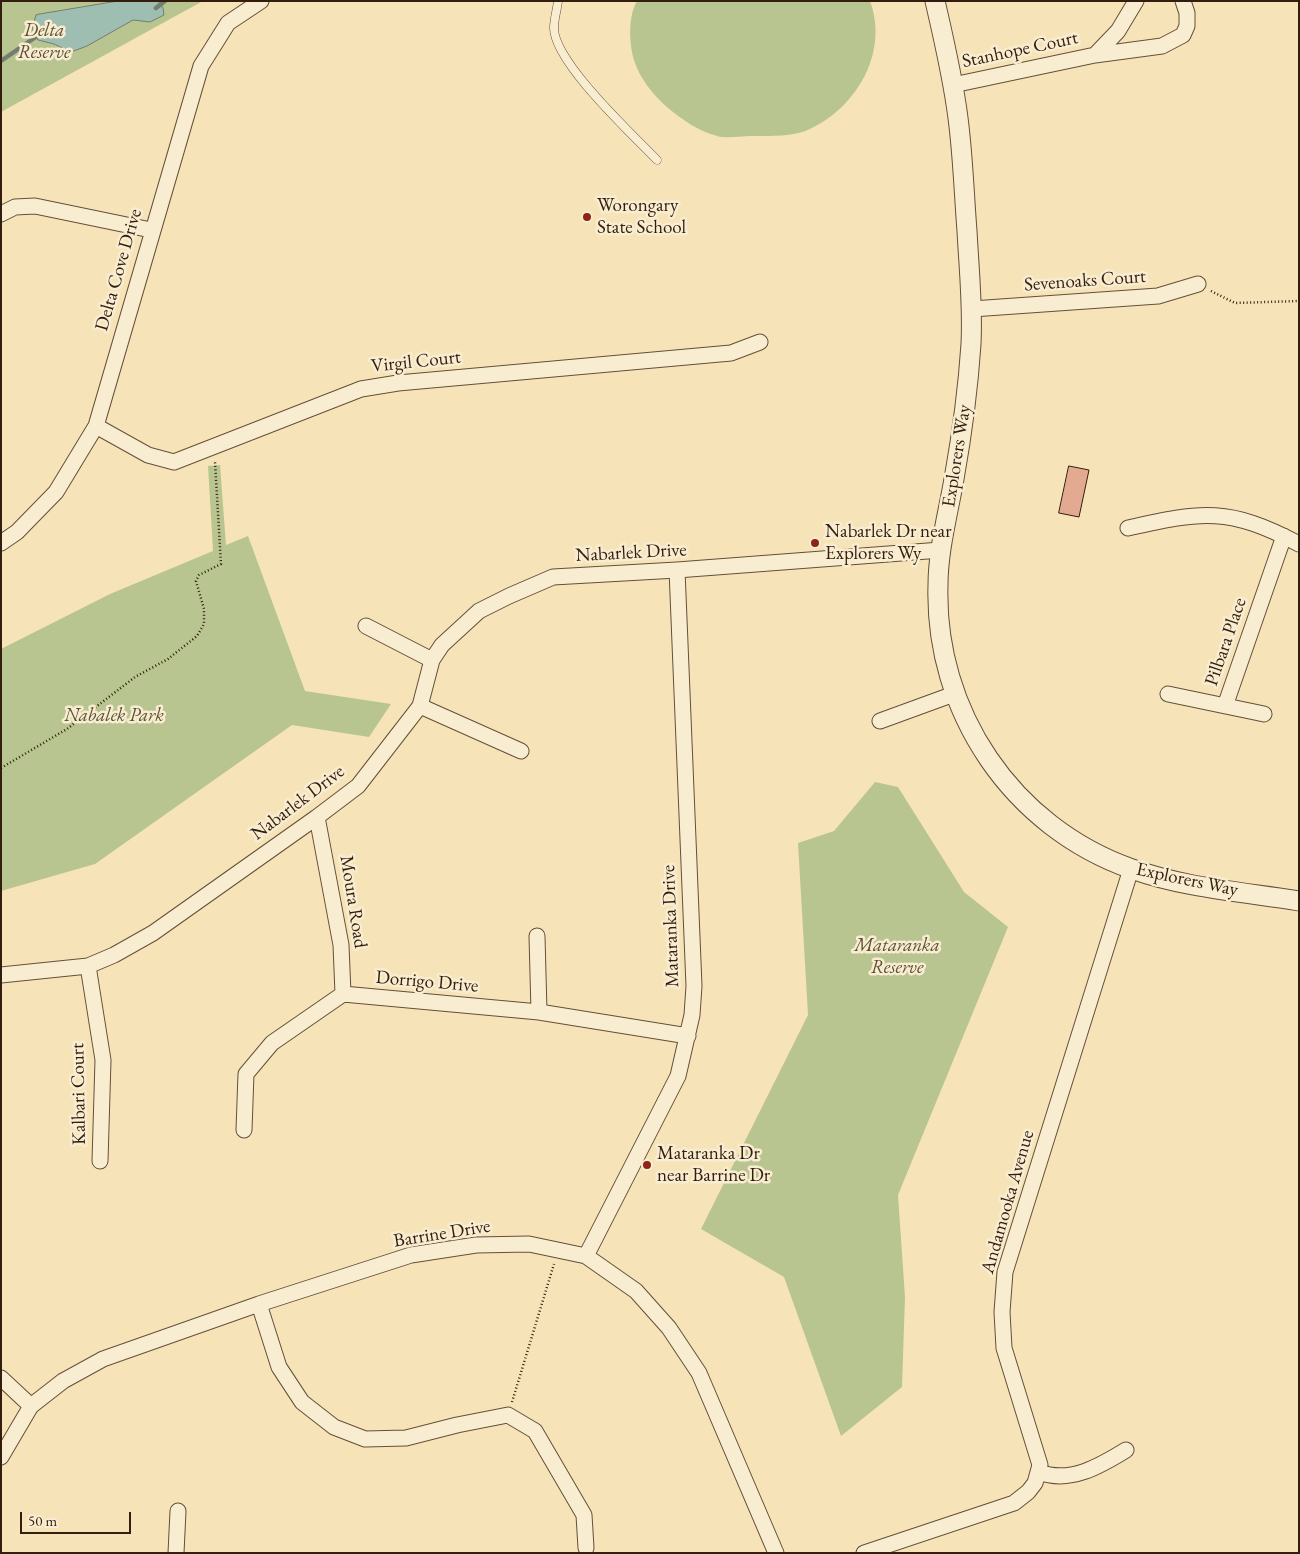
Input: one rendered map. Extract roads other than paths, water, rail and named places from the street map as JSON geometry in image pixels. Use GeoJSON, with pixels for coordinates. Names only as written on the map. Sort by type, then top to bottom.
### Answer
{"type":"FeatureCollection","features":[{"type":"Feature","properties":{"kind":"street","name":"Delta Cove Drive"},"geometry":{"type":"LineString","coordinates":[[1,543],[17,532],[56,492],[96,426],[151,230],[201,66],[228,23],[261,1]]}},
{"type":"Feature","properties":{"kind":"street","name":"Explorers Way"},"geometry":{"type":"LineString","coordinates":[[935,1],[954,85],[963,162],[972,309],[967,396],[941,550],[938,584],[940,633],[954,694],[986,757],[1018,797],[1060,831],[1095,853],[1131,869],[1170,880],[1299,902]]}},
{"type":"Feature","properties":{"kind":"street","name":"Stanhope Court"},"geometry":{"type":"LineString","coordinates":[[1096,55],[1114,36],[1136,1]]}},
{"type":"Feature","properties":{"kind":"street","name":"Stanhope Court"},"geometry":{"type":"LineString","coordinates":[[954,85],[1096,55],[1162,46],[1183,35],[1187,26],[1187,13],[1183,1]]}},
{"type":"Feature","properties":{"kind":"street"},"geometry":{"type":"LineString","coordinates":[[1,214],[15,207],[35,206],[151,230]]}},
{"type":"Feature","properties":{"kind":"street","name":"Sevenoaks Court"},"geometry":{"type":"LineString","coordinates":[[972,309],[1158,296],[1198,284]]}},
{"type":"Feature","properties":{"kind":"street","name":"Virgil Court"},"geometry":{"type":"LineString","coordinates":[[96,426],[148,455],[174,462],[214,448],[361,389],[398,383],[732,353],[760,342]]}},
{"type":"Feature","properties":{"kind":"street"},"geometry":{"type":"LineString","coordinates":[[1128,528],[1172,518],[1213,514],[1229,516],[1284,536],[1299,544]]}},
{"type":"Feature","properties":{"kind":"street","name":"Pilbara Place"},"geometry":{"type":"LineString","coordinates":[[1168,694],[1225,706],[1284,536]]}},
{"type":"Feature","properties":{"kind":"street","name":"Nabarlek Drive"},"geometry":{"type":"LineString","coordinates":[[1,975],[88,966],[153,933],[317,817],[358,786],[420,706],[432,660],[442,645],[479,611],[553,577],[677,570],[941,550]]}},
{"type":"Feature","properties":{"kind":"street","name":"Mataranka Drive"},"geometry":{"type":"LineString","coordinates":[[586,1256],[678,1076],[688,1036],[694,986],[677,570]]}},
{"type":"Feature","properties":{"kind":"street"},"geometry":{"type":"LineString","coordinates":[[366,626],[432,660]]}},
{"type":"Feature","properties":{"kind":"street"},"geometry":{"type":"LineString","coordinates":[[880,721],[954,694]]}},
{"type":"Feature","properties":{"kind":"street"},"geometry":{"type":"LineString","coordinates":[[420,706],[521,751]]}},
{"type":"Feature","properties":{"kind":"street"},"geometry":{"type":"LineString","coordinates":[[1225,706],[1264,714]]}},
{"type":"Feature","properties":{"kind":"street","name":"Moura Road"},"geometry":{"type":"LineString","coordinates":[[317,817],[341,945],[343,994]]}},
{"type":"Feature","properties":{"kind":"street","name":"Andamooka Avenue"},"geometry":{"type":"LineString","coordinates":[[1039,1472],[1036,1449],[1004,1348],[1002,1312],[1005,1272],[1131,869]]}},
{"type":"Feature","properties":{"kind":"street"},"geometry":{"type":"LineString","coordinates":[[537,936],[539,1012]]}},
{"type":"Feature","properties":{"kind":"street","name":"Kalbari Court"},"geometry":{"type":"LineString","coordinates":[[88,966],[102,1060],[100,1161]]}},
{"type":"Feature","properties":{"kind":"street"},"geometry":{"type":"LineString","coordinates":[[244,1130],[246,1074],[272,1043],[343,994]]}},
{"type":"Feature","properties":{"kind":"street","name":"Dorrigo Drive"},"geometry":{"type":"LineString","coordinates":[[343,994],[539,1012],[688,1036]]}},
{"type":"Feature","properties":{"kind":"street","name":"Barrine Drive"},"geometry":{"type":"LineString","coordinates":[[1,1457],[31,1406],[63,1381],[103,1359],[259,1304],[411,1255],[476,1245],[529,1244],[586,1256],[636,1291],[669,1328],[699,1373],[776,1553]]}},
{"type":"Feature","properties":{"kind":"street"},"geometry":{"type":"LineString","coordinates":[[259,1304],[280,1367],[302,1402],[334,1427],[365,1439],[406,1438],[508,1415],[536,1431],[584,1515],[585,1551]]}},
{"type":"Feature","properties":{"kind":"street"},"geometry":{"type":"LineString","coordinates":[[1,1378],[31,1406]]}},
{"type":"Feature","properties":{"kind":"street"},"geometry":{"type":"LineString","coordinates":[[864,1553],[1014,1503],[1028,1492],[1039,1472],[1054,1476],[1077,1474],[1106,1462],[1126,1450]]}},
{"type":"Feature","properties":{"kind":"street"},"geometry":{"type":"LineString","coordinates":[[176,1553],[178,1511]]}},
{"type":"Feature","properties":{"kind":"lane"},"geometry":{"type":"LineString","coordinates":[[558,1],[554,29],[560,47],[575,73],[656,160]]}},
{"type":"Feature","properties":{"kind":"waterway"},"geometry":{"type":"LineString","coordinates":[[156,8],[165,1]]}},
{"type":"Feature","properties":{"kind":"waterway"},"geometry":{"type":"LineString","coordinates":[[1,61],[40,34]]}},
{"type":"Feature","properties":{"kind":"place","name":"Worongary State School"},"geometry":{"type":"Point","coordinates":[587,217]}},
{"type":"Feature","properties":{"kind":"place","name":"Nabarlek Dr near Explorers Wy"},"geometry":{"type":"Point","coordinates":[815,543]}},
{"type":"Feature","properties":{"kind":"place","name":"Mataranka Dr near Barrine Dr"},"geometry":{"type":"Point","coordinates":[647,1165]}},
{"type":"Feature","properties":{"kind":"park label","name":"Delta Reserve"},"geometry":{"type":"Point","coordinates":[44,42]}},
{"type":"Feature","properties":{"kind":"park label","name":"Nabalek Park"},"geometry":{"type":"Point","coordinates":[114,716]}},
{"type":"Feature","properties":{"kind":"park label","name":"Mataranka Reserve"},"geometry":{"type":"Point","coordinates":[897,957]}}]}
